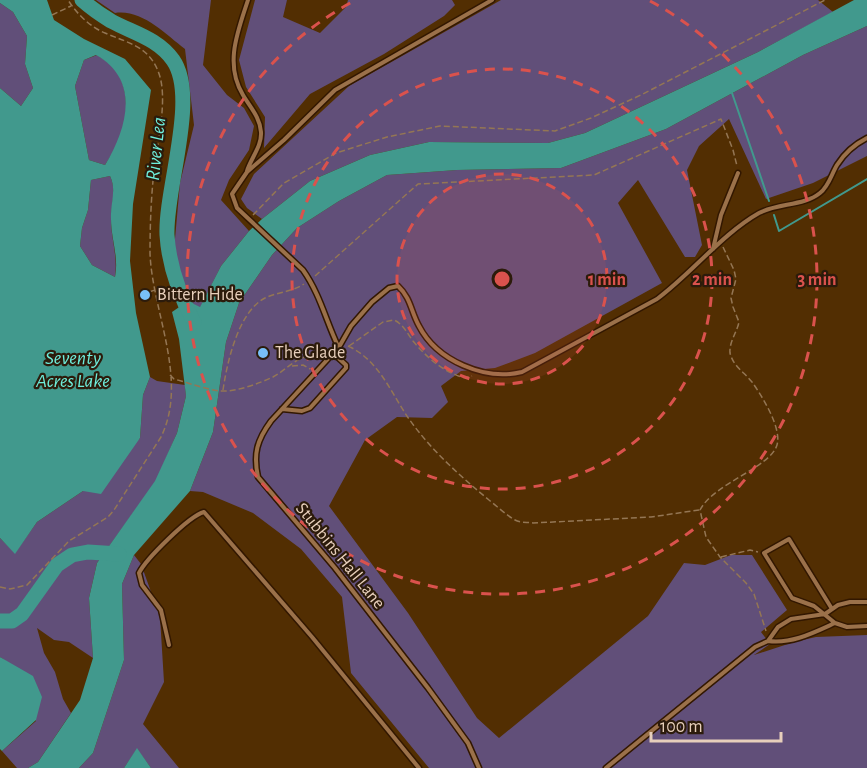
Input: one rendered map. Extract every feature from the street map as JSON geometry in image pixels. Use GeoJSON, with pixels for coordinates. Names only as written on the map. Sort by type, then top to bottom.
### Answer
{"type":"FeatureCollection","features":[{"type":"Feature","properties":{"kind":"lane"},"geometry":{"type":"LineString","coordinates":[[248,0],[237,34],[233,72],[239,88],[256,113],[261,133],[258,147],[247,172],[232,194],[237,208],[248,220],[303,270],[316,291],[339,347]]}},
{"type":"Feature","properties":{"kind":"lane"},"geometry":{"type":"LineString","coordinates":[[247,172],[284,140],[335,90],[492,0]]}},
{"type":"Feature","properties":{"kind":"lane"},"geometry":{"type":"LineString","coordinates":[[481,371],[509,375],[535,366],[657,299],[676,285],[721,242],[760,213],[819,194],[827,186],[837,164],[846,153],[867,138]]}},
{"type":"Feature","properties":{"kind":"lane"},"geometry":{"type":"LineString","coordinates":[[713,250],[721,215],[738,173]]}},
{"type":"Feature","properties":{"kind":"lane","name":"Stubbins Hall Lane"},"geometry":{"type":"LineString","coordinates":[[479,768],[468,743],[428,688],[335,567],[258,477],[255,462],[260,440],[267,427],[339,347],[351,326],[372,302],[389,288],[398,286],[408,298],[418,325],[436,347],[456,362],[481,371]]}},
{"type":"Feature","properties":{"kind":"lane"},"geometry":{"type":"LineString","coordinates":[[282,409],[302,411],[310,408],[325,392],[346,368],[346,365],[333,352]]}},
{"type":"Feature","properties":{"kind":"lane"},"geometry":{"type":"LineString","coordinates":[[169,645],[161,610],[142,585],[139,573],[176,532],[197,514],[204,512],[312,637],[419,768]]}},
{"type":"Feature","properties":{"kind":"lane"},"geometry":{"type":"LineString","coordinates":[[832,609],[789,539],[765,553],[792,598],[814,606],[835,623],[847,627],[867,626]]}},
{"type":"Feature","properties":{"kind":"lane"},"geometry":{"type":"LineString","coordinates":[[606,768],[755,647],[768,641],[778,627],[790,619],[825,614],[850,602],[867,603]]}},
{"type":"Feature","properties":{"kind":"lane"},"geometry":{"type":"LineString","coordinates":[[768,641],[782,643],[809,635],[835,623]]}},
{"type":"Feature","properties":{"kind":"path"},"geometry":{"type":"LineString","coordinates":[[0,586],[10,589],[27,585],[69,541],[108,517],[166,426],[170,400],[166,338],[151,268],[150,244],[152,188],[162,99],[160,74],[146,52],[137,45],[92,26],[68,0]]}},
{"type":"Feature","properties":{"kind":"path"},"geometry":{"type":"LineString","coordinates":[[248,220],[284,183],[336,153],[387,137],[440,126],[555,131],[591,118],[643,94],[825,0]]}},
{"type":"Feature","properties":{"kind":"path"},"geometry":{"type":"LineString","coordinates":[[52,15],[72,6]]}},
{"type":"Feature","properties":{"kind":"path"},"geometry":{"type":"LineString","coordinates":[[222,391],[235,342],[252,309],[265,298],[298,288],[310,281],[418,184],[594,176],[721,119],[733,150],[738,173]]}},
{"type":"Feature","properties":{"kind":"path"},"geometry":{"type":"LineString","coordinates":[[721,242],[734,270],[736,279],[731,298],[732,307],[740,322],[730,346],[730,354],[739,370],[751,381],[769,411],[778,437],[777,447],[771,456],[728,483],[704,502],[700,510],[706,537],[720,557],[754,594],[765,624],[768,641]]}},
{"type":"Feature","properties":{"kind":"path"},"geometry":{"type":"LineString","coordinates":[[148,292],[156,290]]}},
{"type":"Feature","properties":{"kind":"path"},"geometry":{"type":"LineString","coordinates":[[481,371],[468,378],[444,370],[421,349],[404,327],[394,320],[383,322],[348,346],[363,356],[382,375],[410,420],[428,442],[470,484],[518,521],[651,517],[700,510]]}},
{"type":"Feature","properties":{"kind":"path"},"geometry":{"type":"LineString","coordinates":[[170,375],[174,379],[222,391],[242,388],[275,376],[304,356],[317,356],[324,361]]}},
{"type":"Feature","properties":{"kind":"path"},"geometry":{"type":"LineString","coordinates":[[291,366],[303,365],[315,373]]}},
{"type":"Feature","properties":{"kind":"path"},"geometry":{"type":"LineString","coordinates":[[720,557],[750,550],[765,553]]}},
{"type":"Feature","properties":{"kind":"shaded area"},"geometry":{"type":"Polygon","coordinates":[[[96,0],[211,0],[203,65],[227,95],[244,108],[254,126],[249,150],[229,180],[221,200],[249,231],[221,266],[200,308],[188,301],[174,250],[180,183],[194,125],[185,49],[144,19],[135,15],[115,13],[96,0]]]}},
{"type":"Feature","properties":{"kind":"shaded area"},"geometry":{"type":"Polygon","coordinates":[[[255,0],[287,0],[283,17],[320,33],[346,7],[348,0],[452,0],[455,5],[444,16],[384,54],[310,94],[264,148],[265,117],[246,87],[239,60],[255,0]]]}},
{"type":"Feature","properties":{"kind":"shaded area"},"geometry":{"type":"Polygon","coordinates":[[[501,0],[818,0],[833,12],[758,52],[585,133],[548,143],[429,142],[370,155],[310,181],[262,219],[247,208],[241,199],[254,174],[349,86],[501,0]]]}},
{"type":"Feature","properties":{"kind":"shaded area"},"geometry":{"type":"Polygon","coordinates":[[[0,3],[13,12],[27,36],[25,64],[33,88],[21,106],[0,88],[0,3]]]}},
{"type":"Feature","properties":{"kind":"shaded area"},"geometry":{"type":"Polygon","coordinates":[[[867,26],[867,156],[813,183],[766,199],[729,119],[699,146],[687,170],[702,245],[695,257],[685,257],[638,180],[618,203],[662,283],[535,353],[495,368],[461,371],[441,386],[448,402],[432,418],[397,417],[365,440],[329,506],[408,613],[477,718],[499,738],[648,616],[684,563],[705,565],[731,555],[752,555],[787,610],[761,632],[770,644],[754,655],[816,637],[867,635],[867,768],[429,768],[351,673],[342,597],[301,549],[253,513],[203,492],[190,491],[213,432],[226,342],[239,303],[272,255],[297,228],[339,201],[387,175],[457,170],[561,168],[666,129],[803,55],[867,26]]]}},
{"type":"Feature","properties":{"kind":"shaded area"},"geometry":{"type":"Polygon","coordinates":[[[97,55],[116,70],[126,99],[123,131],[105,165],[89,160],[75,86],[84,60],[97,55]]]}},
{"type":"Feature","properties":{"kind":"shaded area"},"geometry":{"type":"Polygon","coordinates":[[[110,176],[113,192],[111,219],[116,262],[115,277],[92,265],[80,246],[82,228],[88,210],[91,180],[110,176]]]}},
{"type":"Feature","properties":{"kind":"shaded area"},"geometry":{"type":"Polygon","coordinates":[[[150,377],[157,381],[185,385],[186,396],[177,433],[156,481],[97,563],[89,598],[93,658],[69,642],[54,640],[37,628],[44,653],[55,672],[63,699],[71,713],[38,762],[28,768],[17,768],[2,751],[36,721],[13,666],[0,657],[0,538],[15,553],[37,522],[83,491],[140,438],[143,395],[150,377]]]}},
{"type":"Feature","properties":{"kind":"shaded area"},"geometry":{"type":"Polygon","coordinates":[[[134,555],[141,564],[160,617],[164,682],[143,724],[179,768],[151,768],[137,749],[124,768],[79,768],[93,753],[124,660],[122,584],[134,555]]]}},
{"type":"Feature","properties":{"kind":"water","name":"Seventy Acres Lake"},"geometry":{"type":"Polygon","coordinates":[[[0,0],[47,0],[54,20],[84,39],[125,59],[151,90],[133,204],[130,261],[136,313],[150,377],[143,395],[140,438],[101,494],[83,491],[37,522],[15,554],[0,538],[0,88],[21,106],[33,88],[25,64],[27,36],[13,12],[0,3],[0,0]],[[96,55],[84,60],[75,86],[89,160],[105,165],[119,136],[126,106],[119,78],[110,65],[96,55]],[[110,176],[91,180],[88,210],[82,228],[80,246],[92,265],[115,277],[116,262],[111,226],[113,187],[110,176]]]}},
{"type":"Feature","properties":{"kind":"water"},"geometry":{"type":"Polygon","coordinates":[[[854,0],[867,0],[867,26],[803,55],[666,129],[561,168],[457,170],[387,175],[339,201],[297,228],[272,255],[239,303],[226,342],[213,432],[190,491],[134,555],[122,584],[124,660],[93,753],[79,768],[28,768],[38,762],[80,700],[93,658],[89,598],[97,563],[155,481],[177,433],[186,396],[179,339],[172,312],[188,301],[200,307],[221,266],[249,231],[310,181],[370,155],[429,142],[548,143],[585,133],[758,52],[854,0]]]}},
{"type":"Feature","properties":{"kind":"water"},"geometry":{"type":"Polygon","coordinates":[[[0,657],[33,676],[42,697],[36,720],[2,751],[0,749],[0,657]]]}},
{"type":"Feature","properties":{"kind":"water"},"geometry":{"type":"Polygon","coordinates":[[[137,748],[151,768],[124,768],[137,748]]]}},
{"type":"Feature","properties":{"kind":"waterway","name":"River Lea"},"geometry":{"type":"LineString","coordinates":[[82,0],[111,21],[160,46],[173,60],[180,76],[183,96],[182,120],[167,235],[176,280],[194,322]]}},
{"type":"Feature","properties":{"kind":"waterway"},"geometry":{"type":"LineString","coordinates":[[732,93],[769,201]]}},
{"type":"Feature","properties":{"kind":"waterway"},"geometry":{"type":"LineString","coordinates":[[774,215],[779,231],[867,179]]}},
{"type":"Feature","properties":{"kind":"waterway"},"geometry":{"type":"LineString","coordinates":[[0,621],[12,621],[22,614],[57,565],[72,555],[88,552],[119,554]]}},
{"type":"Feature","properties":{"kind":"place","name":"Bittern Hide"},"geometry":{"type":"Point","coordinates":[145,295]}},
{"type":"Feature","properties":{"kind":"place","name":"The Glade"},"geometry":{"type":"Point","coordinates":[263,353]}}]}
